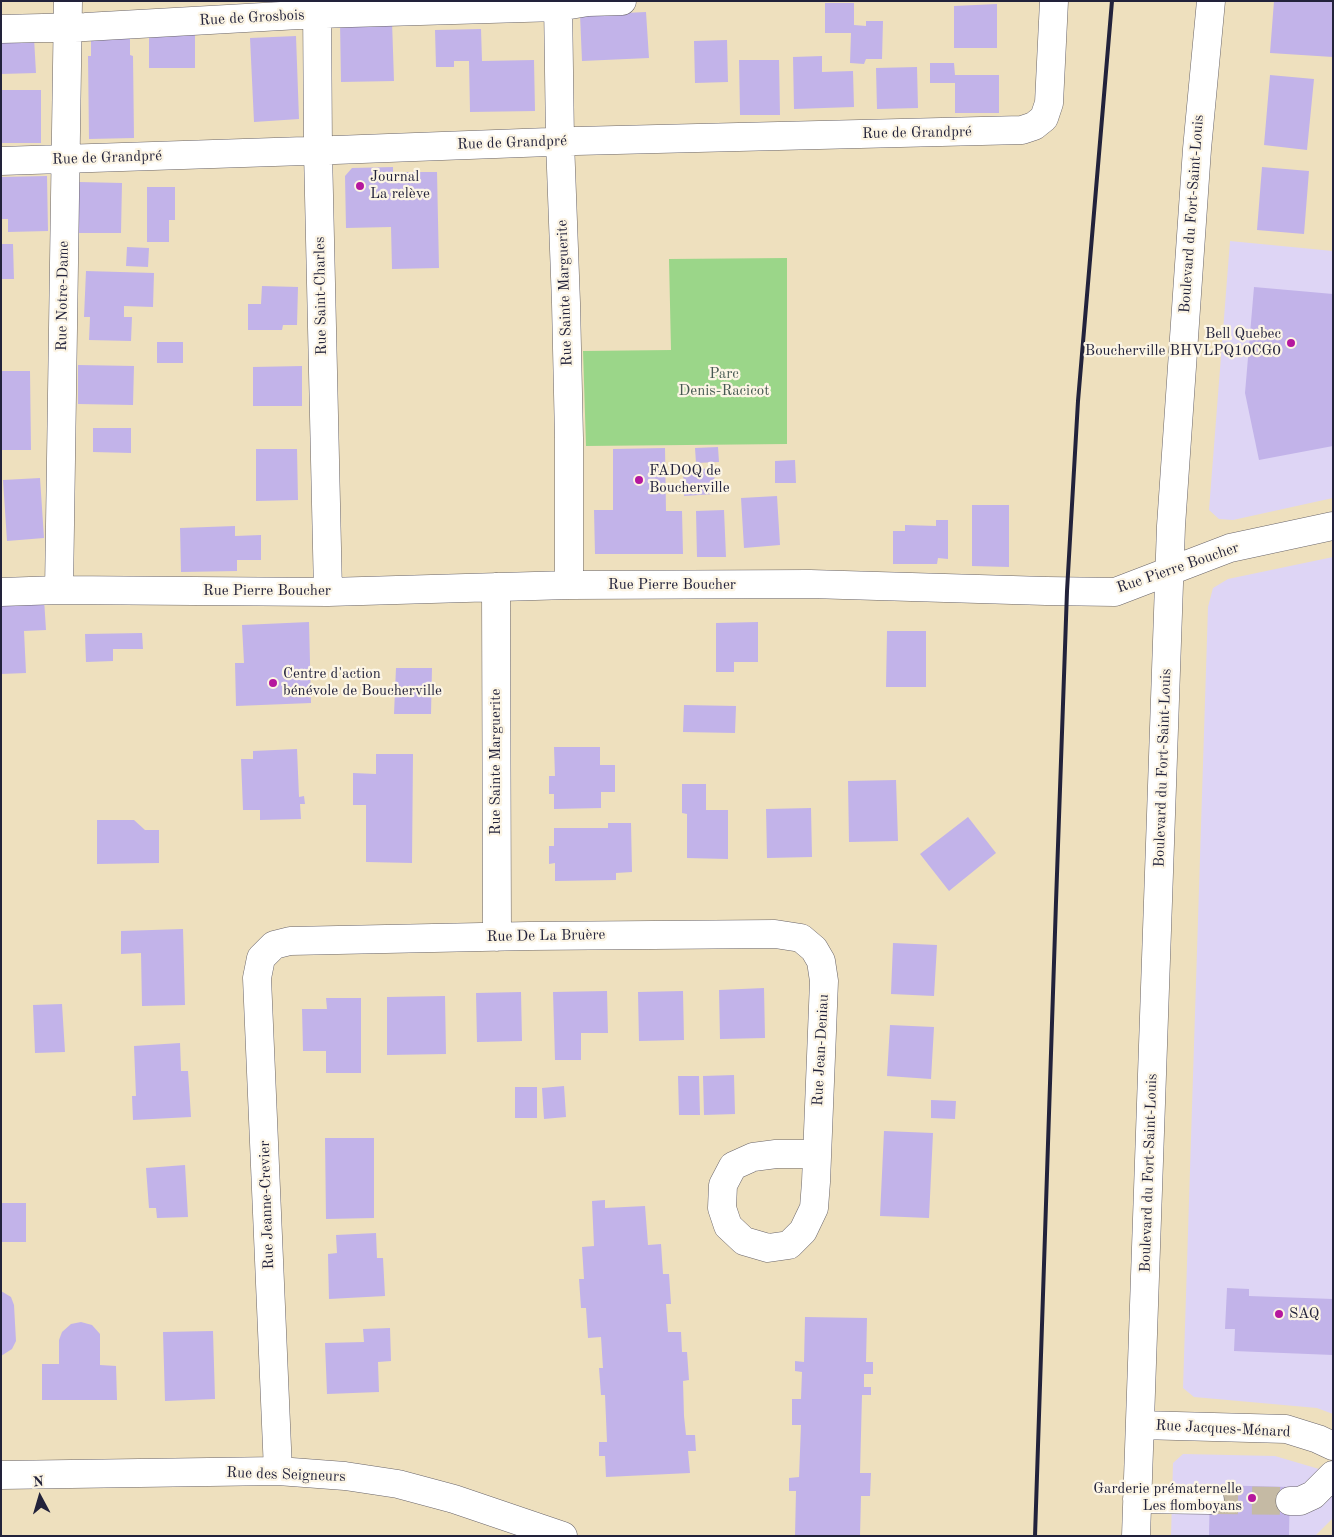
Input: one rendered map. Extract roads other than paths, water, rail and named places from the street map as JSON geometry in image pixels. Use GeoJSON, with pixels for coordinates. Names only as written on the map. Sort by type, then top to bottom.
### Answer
{"type":"FeatureCollection","features":[{"type":"Feature","properties":{"kind":"street","name":"Rue de Grosbois"},"geometry":{"type":"LineString","coordinates":[[1,30],[68,14],[622,1]]}},
{"type":"Feature","properties":{"kind":"street","name":"Rue de Grandpré"},"geometry":{"type":"LineString","coordinates":[[1,160],[318,151],[560,141],[1022,130],[1034,126],[1044,118],[1049,103],[1054,1]]}},
{"type":"Feature","properties":{"kind":"street","name":"Boulevard du Fort-Saint-Louis"},"geometry":{"type":"LineString","coordinates":[[1136,1536],[1171,526],[1196,149],[1211,1]]}},
{"type":"Feature","properties":{"kind":"street","name":"Rue Sainte Marguerite"},"geometry":{"type":"LineString","coordinates":[[558,4],[569,438],[569,585]]}},
{"type":"Feature","properties":{"kind":"street","name":"Rue Saint-Charles"},"geometry":{"type":"LineString","coordinates":[[317,8],[318,151],[328,592]]}},
{"type":"Feature","properties":{"kind":"street","name":"Rue Notre-Dame"},"geometry":{"type":"LineString","coordinates":[[59,590],[68,14]]}},
{"type":"Feature","properties":{"kind":"street","name":"Rue Pierre Boucher"},"geometry":{"type":"LineString","coordinates":[[1,592],[59,590],[328,592],[569,585],[810,584],[1046,592],[1115,592],[1230,548],[1333,526]]}},
{"type":"Feature","properties":{"kind":"street","name":"Rue Sainte Marguerite"},"geometry":{"type":"LineString","coordinates":[[496,587],[497,937]]}},
{"type":"Feature","properties":{"kind":"street","name":"Rue De La Bruère"},"geometry":{"type":"LineString","coordinates":[[274,945],[290,941],[782,934],[800,938],[814,949]]}},
{"type":"Feature","properties":{"kind":"street","name":"Rue Jeanne-Crevier"},"geometry":{"type":"LineString","coordinates":[[274,945],[261,958],[257,978],[278,1471]]}},
{"type":"Feature","properties":{"kind":"street","name":"Rue Jean-Deniau"},"geometry":{"type":"LineString","coordinates":[[814,949],[822,962],[824,981],[816,1154]]}},
{"type":"Feature","properties":{"kind":"street","name":"Rue Jacques-Ménard"},"geometry":{"type":"LineString","coordinates":[[1140,1425],[1286,1429],[1333,1446]]}},
{"type":"Feature","properties":{"kind":"street","name":"Rue des Seigneurs"},"geometry":{"type":"LineString","coordinates":[[1,1475],[278,1471],[345,1476],[398,1484],[454,1499],[563,1536]]}},
{"type":"Feature","properties":{"kind":"street"},"geometry":{"type":"LineString","coordinates":[[1290,1501],[1300,1501],[1313,1495],[1333,1475]]}},
{"type":"Feature","properties":{"kind":"street"},"geometry":{"type":"LineString","coordinates":[[1138,1499],[1210,1500]]}},
{"type":"Feature","properties":{"kind":"tunnel"},"geometry":{"type":"LineString","coordinates":[[1210,1500],[1290,1501]]}},
{"type":"Feature","properties":{"kind":"railway"},"geometry":{"type":"LineString","coordinates":[[1035,1536],[1067,591],[1078,401],[1112,1]]}},
{"type":"Feature","properties":{"kind":"place","name":"Journal La relève"},"geometry":{"type":"Point","coordinates":[360,186]}},
{"type":"Feature","properties":{"kind":"place","name":"Bell Quebec Boucherville BHVLPQ10CG0"},"geometry":{"type":"Point","coordinates":[1291,343]}},
{"type":"Feature","properties":{"kind":"place","name":"FADOQ de Boucherville"},"geometry":{"type":"Point","coordinates":[639,480]}},
{"type":"Feature","properties":{"kind":"place","name":"Centre d'action bénévole de Boucherville"},"geometry":{"type":"Point","coordinates":[273,683]}},
{"type":"Feature","properties":{"kind":"place","name":"SAQ"},"geometry":{"type":"Point","coordinates":[1279,1314]}},
{"type":"Feature","properties":{"kind":"place","name":"Garderie prématernelle Les flomboyans"},"geometry":{"type":"Point","coordinates":[1252,1498]}},
{"type":"Feature","properties":{"kind":"park label","name":"Parc Denis-Racicot"},"geometry":{"type":"Point","coordinates":[724,382]}}]}
